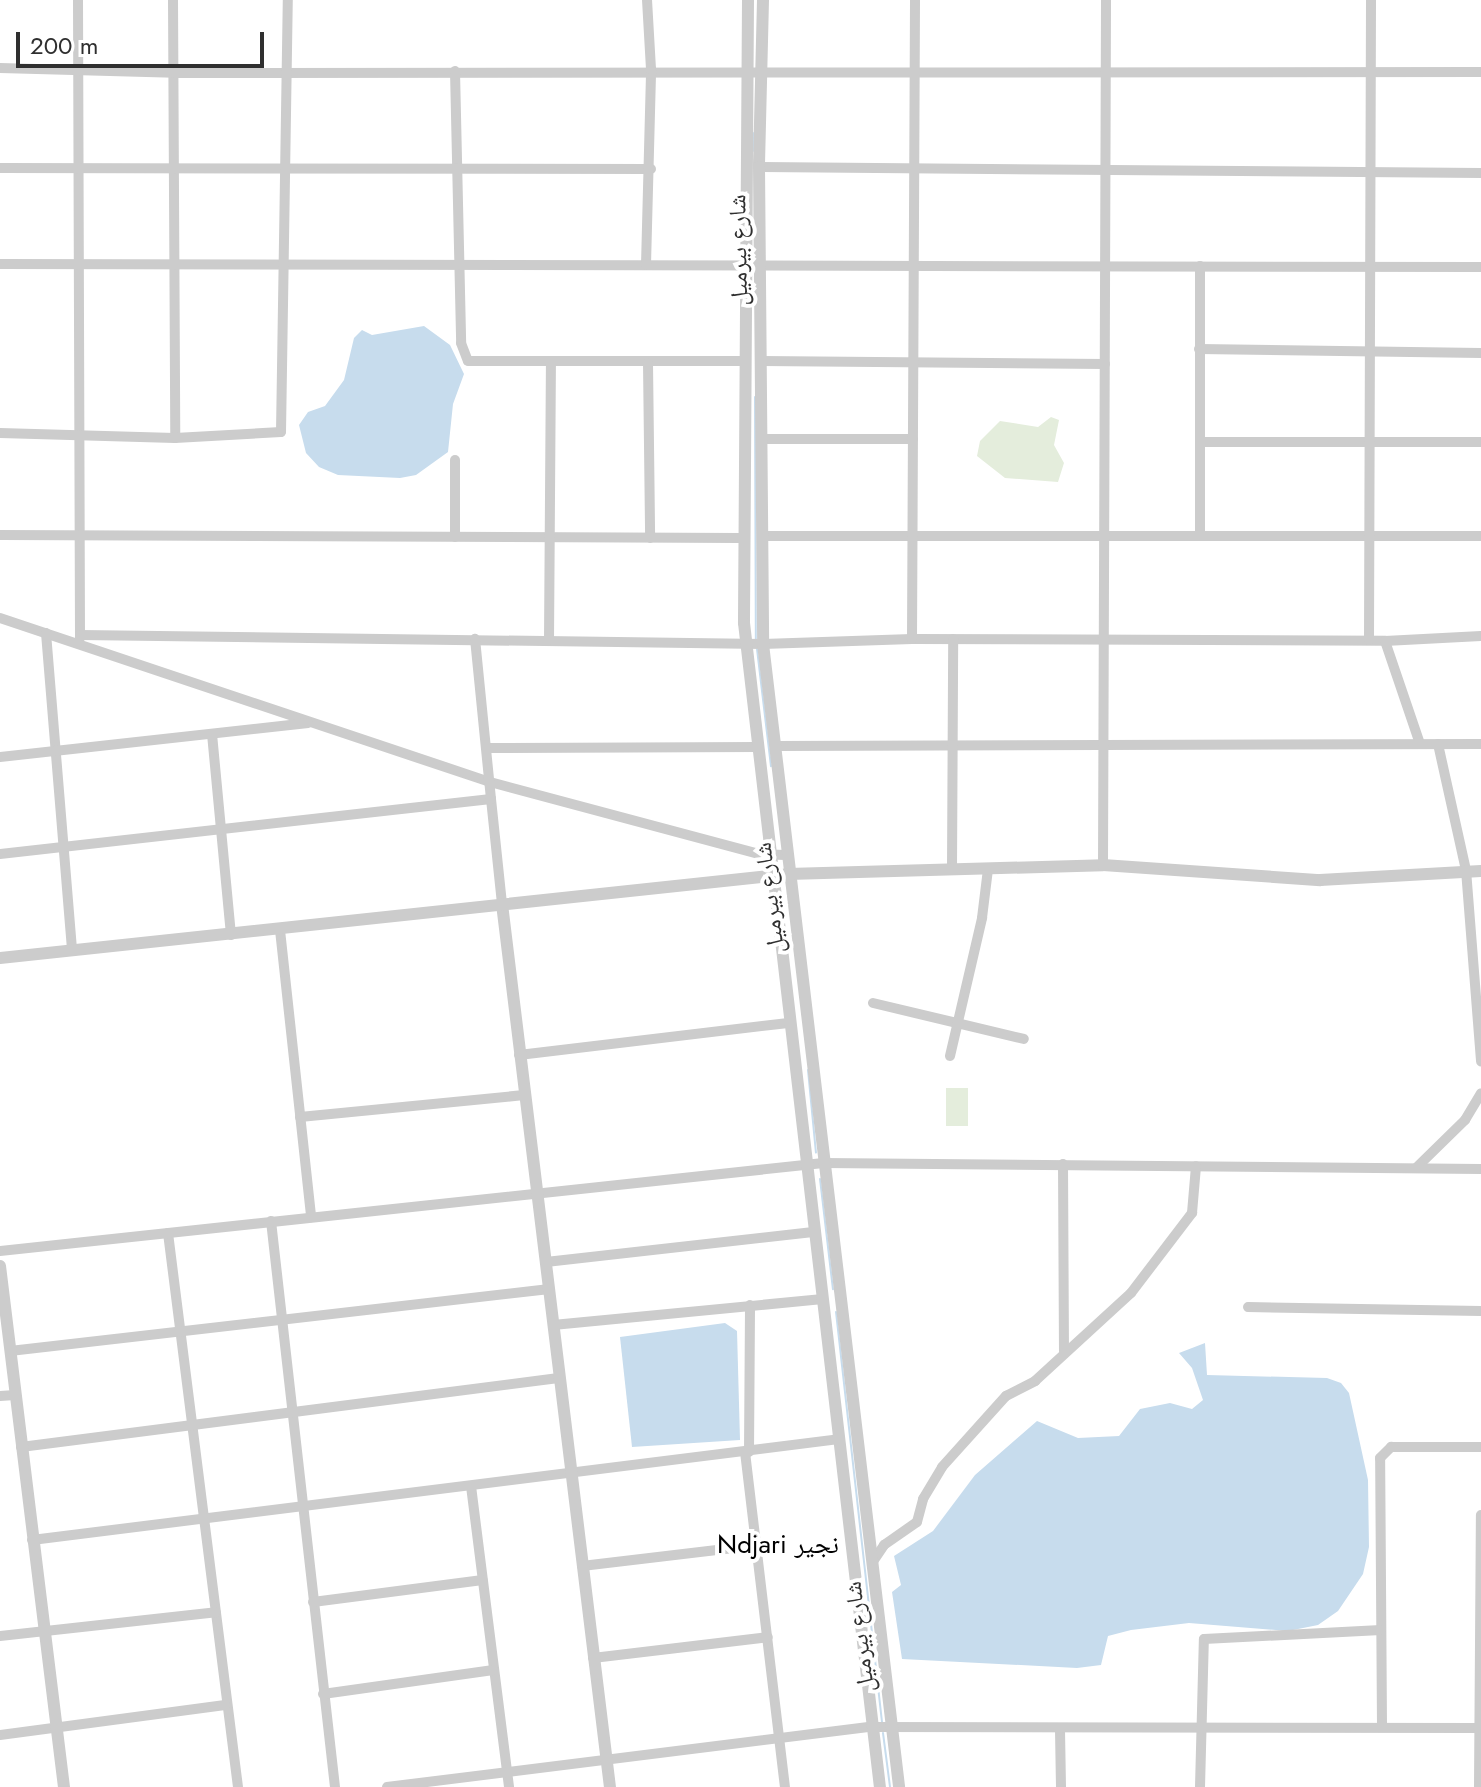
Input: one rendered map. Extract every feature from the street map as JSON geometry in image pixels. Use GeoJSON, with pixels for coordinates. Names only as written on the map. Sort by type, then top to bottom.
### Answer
{"type":"FeatureCollection","features":[{"type":"Feature","properties":{"kind":"street"},"geometry":{"type":"LineString","coordinates":[[78,0],[79,639]]}},
{"type":"Feature","properties":{"kind":"street"},"geometry":{"type":"LineString","coordinates":[[173,0],[175,438]]}},
{"type":"Feature","properties":{"kind":"street"},"geometry":{"type":"LineString","coordinates":[[0,433],[175,438],[281,432],[285,264],[284,71],[288,0]]}},
{"type":"Feature","properties":{"kind":"street"},"geometry":{"type":"LineString","coordinates":[[646,265],[651,169],[647,0]]}},
{"type":"Feature","properties":{"kind":"street","name":"شارع بيرميل"},"geometry":{"type":"LineString","coordinates":[[748,0],[755,69],[759,167],[763,644],[776,746],[814,1163],[815,1232],[839,1439],[882,1727],[899,1787]]}},
{"type":"Feature","properties":{"kind":"street","name":"شارع بيرميل"},"geometry":{"type":"LineString","coordinates":[[763,0],[755,69],[744,266],[740,538],[745,641],[788,1023],[814,1163],[872,1563],[882,1727],[880,1787]]}},
{"type":"Feature","properties":{"kind":"street"},"geometry":{"type":"LineString","coordinates":[[912,639],[915,535],[915,0]]}},
{"type":"Feature","properties":{"kind":"street"},"geometry":{"type":"LineString","coordinates":[[1103,865],[1106,0]]}},
{"type":"Feature","properties":{"kind":"street"},"geometry":{"type":"LineString","coordinates":[[1369,640],[1371,0]]}},
{"type":"Feature","properties":{"kind":"street"},"geometry":{"type":"LineString","coordinates":[[0,68],[174,73],[651,69],[1481,72]]}},
{"type":"Feature","properties":{"kind":"street"},"geometry":{"type":"LineString","coordinates":[[455,71],[461,353],[468,361],[743,361]]}},
{"type":"Feature","properties":{"kind":"street"},"geometry":{"type":"LineString","coordinates":[[759,167],[1370,169],[1481,173]]}},
{"type":"Feature","properties":{"kind":"street"},"geometry":{"type":"LineString","coordinates":[[0,168],[651,169]]}},
{"type":"Feature","properties":{"kind":"street"},"geometry":{"type":"LineString","coordinates":[[0,264],[176,261],[285,264],[760,264],[1106,270],[1200,266],[1481,267]]}},
{"type":"Feature","properties":{"kind":"street"},"geometry":{"type":"LineString","coordinates":[[1200,266],[1200,535]]}},
{"type":"Feature","properties":{"kind":"street"},"geometry":{"type":"LineString","coordinates":[[1199,349],[1481,353]]}},
{"type":"Feature","properties":{"kind":"street"},"geometry":{"type":"LineString","coordinates":[[762,361],[1105,364]]}},
{"type":"Feature","properties":{"kind":"street"},"geometry":{"type":"LineString","coordinates":[[549,640],[551,363]]}},
{"type":"Feature","properties":{"kind":"street"},"geometry":{"type":"LineString","coordinates":[[648,363],[650,538]]}},
{"type":"Feature","properties":{"kind":"street"},"geometry":{"type":"LineString","coordinates":[[762,439],[913,439]]}},
{"type":"Feature","properties":{"kind":"street"},"geometry":{"type":"LineString","coordinates":[[1200,442],[1355,439],[1372,444],[1481,442]]}},
{"type":"Feature","properties":{"kind":"street"},"geometry":{"type":"LineString","coordinates":[[455,460],[455,537]]}},
{"type":"Feature","properties":{"kind":"street"},"geometry":{"type":"LineString","coordinates":[[0,535],[81,538],[740,538]]}},
{"type":"Feature","properties":{"kind":"street"},"geometry":{"type":"LineString","coordinates":[[762,536],[1481,536]]}},
{"type":"Feature","properties":{"kind":"street"},"geometry":{"type":"LineString","coordinates":[[0,618],[46,633],[79,639],[490,782],[770,856],[786,855]]}},
{"type":"Feature","properties":{"kind":"street"},"geometry":{"type":"LineString","coordinates":[[46,633],[72,951]]}},
{"type":"Feature","properties":{"kind":"street"},"geometry":{"type":"LineString","coordinates":[[79,639],[475,639],[745,641],[763,644],[1105,638],[1385,641],[1481,636]]}},
{"type":"Feature","properties":{"kind":"street"},"geometry":{"type":"LineString","coordinates":[[475,639],[519,1055],[610,1787]]}},
{"type":"Feature","properties":{"kind":"street"},"geometry":{"type":"LineString","coordinates":[[952,868],[953,639]]}},
{"type":"Feature","properties":{"kind":"street"},"geometry":{"type":"LineString","coordinates":[[1385,641],[1419,741]]}},
{"type":"Feature","properties":{"kind":"street"},"geometry":{"type":"LineString","coordinates":[[0,757],[314,723]]}},
{"type":"Feature","properties":{"kind":"street"},"geometry":{"type":"LineString","coordinates":[[212,734],[231,935]]}},
{"type":"Feature","properties":{"kind":"street"},"geometry":{"type":"LineString","coordinates":[[776,746],[954,742],[1419,741],[1481,744]]}},
{"type":"Feature","properties":{"kind":"street"},"geometry":{"type":"LineString","coordinates":[[1438,744],[1466,870],[1481,1061]]}},
{"type":"Feature","properties":{"kind":"street"},"geometry":{"type":"LineString","coordinates":[[487,748],[758,747]]}},
{"type":"Feature","properties":{"kind":"street"},"geometry":{"type":"LineString","coordinates":[[0,854],[491,799]]}},
{"type":"Feature","properties":{"kind":"street"},"geometry":{"type":"LineString","coordinates":[[0,958],[788,874],[1103,865],[1320,880],[1481,871]]}},
{"type":"Feature","properties":{"kind":"street"},"geometry":{"type":"LineString","coordinates":[[950,1056],[982,918],[988,869]]}},
{"type":"Feature","properties":{"kind":"street"},"geometry":{"type":"LineString","coordinates":[[280,930],[311,1217]]}},
{"type":"Feature","properties":{"kind":"street"},"geometry":{"type":"LineString","coordinates":[[873,1003],[1024,1039]]}},
{"type":"Feature","properties":{"kind":"street"},"geometry":{"type":"LineString","coordinates":[[519,1055],[788,1023]]}},
{"type":"Feature","properties":{"kind":"street"},"geometry":{"type":"LineString","coordinates":[[1416,1168],[1465,1120],[1481,1093]]}},
{"type":"Feature","properties":{"kind":"street"},"geometry":{"type":"LineString","coordinates":[[300,1117],[524,1095]]}},
{"type":"Feature","properties":{"kind":"street"},"geometry":{"type":"LineString","coordinates":[[0,1251],[814,1163],[1481,1169]]}},
{"type":"Feature","properties":{"kind":"street"},"geometry":{"type":"LineString","coordinates":[[1063,1164],[1064,1351]]}},
{"type":"Feature","properties":{"kind":"street"},"geometry":{"type":"LineString","coordinates":[[872,1563],[884,1545],[917,1522],[942,1467],[1006,1396],[1035,1381],[1064,1351],[1131,1293],[1188,1220],[1196,1166]]}},
{"type":"Feature","properties":{"kind":"street"},"geometry":{"type":"LineString","coordinates":[[271,1221],[335,1787]]}},
{"type":"Feature","properties":{"kind":"street"},"geometry":{"type":"LineString","coordinates":[[546,1262],[815,1232]]}},
{"type":"Feature","properties":{"kind":"street"},"geometry":{"type":"LineString","coordinates":[[168,1233],[225,1705],[238,1787]]}},
{"type":"Feature","properties":{"kind":"street"},"geometry":{"type":"LineString","coordinates":[[0,1266],[64,1787]]}},
{"type":"Feature","properties":{"kind":"street"},"geometry":{"type":"LineString","coordinates":[[10,1351],[549,1289]]}},
{"type":"Feature","properties":{"kind":"street"},"geometry":{"type":"LineString","coordinates":[[553,1325],[823,1299]]}},
{"type":"Feature","properties":{"kind":"street"},"geometry":{"type":"LineString","coordinates":[[750,1305],[747,1452],[785,1787]]}},
{"type":"Feature","properties":{"kind":"street"},"geometry":{"type":"LineString","coordinates":[[1248,1307],[1481,1311]]}},
{"type":"Feature","properties":{"kind":"street"},"geometry":{"type":"LineString","coordinates":[[21,1447],[559,1378]]}},
{"type":"Feature","properties":{"kind":"street"},"geometry":{"type":"LineString","coordinates":[[0,1396],[15,1395]]}},
{"type":"Feature","properties":{"kind":"street"},"geometry":{"type":"LineString","coordinates":[[32,1540],[839,1439]]}},
{"type":"Feature","properties":{"kind":"street"},"geometry":{"type":"LineString","coordinates":[[1382,1726],[1383,1449],[1481,1447]]}},
{"type":"Feature","properties":{"kind":"street"},"geometry":{"type":"LineString","coordinates":[[471,1486],[509,1787]]}},
{"type":"Feature","properties":{"kind":"street"},"geometry":{"type":"LineString","coordinates":[[1479,1787],[1481,1515]]}},
{"type":"Feature","properties":{"kind":"street"},"geometry":{"type":"LineString","coordinates":[[582,1566],[757,1545]]}},
{"type":"Feature","properties":{"kind":"street"},"geometry":{"type":"LineString","coordinates":[[313,1602],[483,1580]]}},
{"type":"Feature","properties":{"kind":"street"},"geometry":{"type":"LineString","coordinates":[[0,1636],[216,1612]]}},
{"type":"Feature","properties":{"kind":"street"},"geometry":{"type":"LineString","coordinates":[[1200,1787],[1204,1639],[1381,1630]]}},
{"type":"Feature","properties":{"kind":"street"},"geometry":{"type":"LineString","coordinates":[[593,1658],[768,1637]]}},
{"type":"Feature","properties":{"kind":"street"},"geometry":{"type":"LineString","coordinates":[[323,1694],[493,1670]]}},
{"type":"Feature","properties":{"kind":"street"},"geometry":{"type":"LineString","coordinates":[[0,1735],[225,1705]]}},
{"type":"Feature","properties":{"kind":"street"},"geometry":{"type":"LineString","coordinates":[[387,1787],[778,1737],[882,1727],[1060,1730],[1382,1726],[1480,1728]]}},
{"type":"Feature","properties":{"kind":"street"},"geometry":{"type":"LineString","coordinates":[[1060,1730],[1061,1787]]}},
{"type":"Feature","properties":{"kind":"green space"},"geometry":{"type":"Polygon","coordinates":[[[1051,417],[1059,420],[1054,445],[1064,463],[1058,482],[1005,478],[977,456],[980,441],[1000,421],[1038,427],[1051,417]]]}},
{"type":"Feature","properties":{"kind":"green space"},"geometry":{"type":"Polygon","coordinates":[[[946,1088],[968,1088],[968,1126],[946,1126],[946,1088]]]}},
{"type":"Feature","properties":{"kind":"water"},"geometry":{"type":"Polygon","coordinates":[[[424,326],[450,345],[464,374],[453,404],[448,452],[416,475],[400,478],[338,475],[319,467],[306,453],[299,425],[308,412],[325,406],[344,380],[354,338],[362,330],[372,335],[424,326]]]}},
{"type":"Feature","properties":{"kind":"water"},"geometry":{"type":"Polygon","coordinates":[[[725,1323],[737,1331],[740,1440],[632,1447],[620,1337],[725,1323]]]}},
{"type":"Feature","properties":{"kind":"water"},"geometry":{"type":"Polygon","coordinates":[[[1205,1343],[1207,1375],[1327,1378],[1341,1383],[1349,1393],[1368,1480],[1369,1547],[1363,1574],[1338,1611],[1318,1625],[1288,1631],[1189,1623],[1131,1630],[1108,1636],[1101,1665],[1077,1668],[902,1659],[892,1592],[901,1585],[894,1556],[933,1531],[975,1475],[1037,1421],[1078,1438],[1119,1436],[1140,1409],[1170,1403],[1192,1409],[1203,1400],[1192,1368],[1179,1353],[1205,1343]]]}},
{"type":"Feature","properties":{"kind":"waterway"},"geometry":{"type":"LineString","coordinates":[[753,133],[753,151]]}},
{"type":"Feature","properties":{"kind":"waterway"},"geometry":{"type":"LineString","coordinates":[[755,397],[756,639]]}},
{"type":"Feature","properties":{"kind":"waterway"},"geometry":{"type":"LineString","coordinates":[[757,649],[771,766]]}},
{"type":"Feature","properties":{"kind":"waterway"},"geometry":{"type":"LineString","coordinates":[[808,1070],[816,1153]]}},
{"type":"Feature","properties":{"kind":"waterway"},"geometry":{"type":"LineString","coordinates":[[820,1179],[833,1289]]}},
{"type":"Feature","properties":{"kind":"waterway"},"geometry":{"type":"LineString","coordinates":[[836,1312],[882,1722]]}},
{"type":"Feature","properties":{"kind":"waterway"},"geometry":{"type":"LineString","coordinates":[[883,1733],[890,1787]]}},
{"type":"Feature","properties":{"kind":"district","name":"Ndjari نجير"},"geometry":{"type":"Point","coordinates":[778,1545]}}]}
